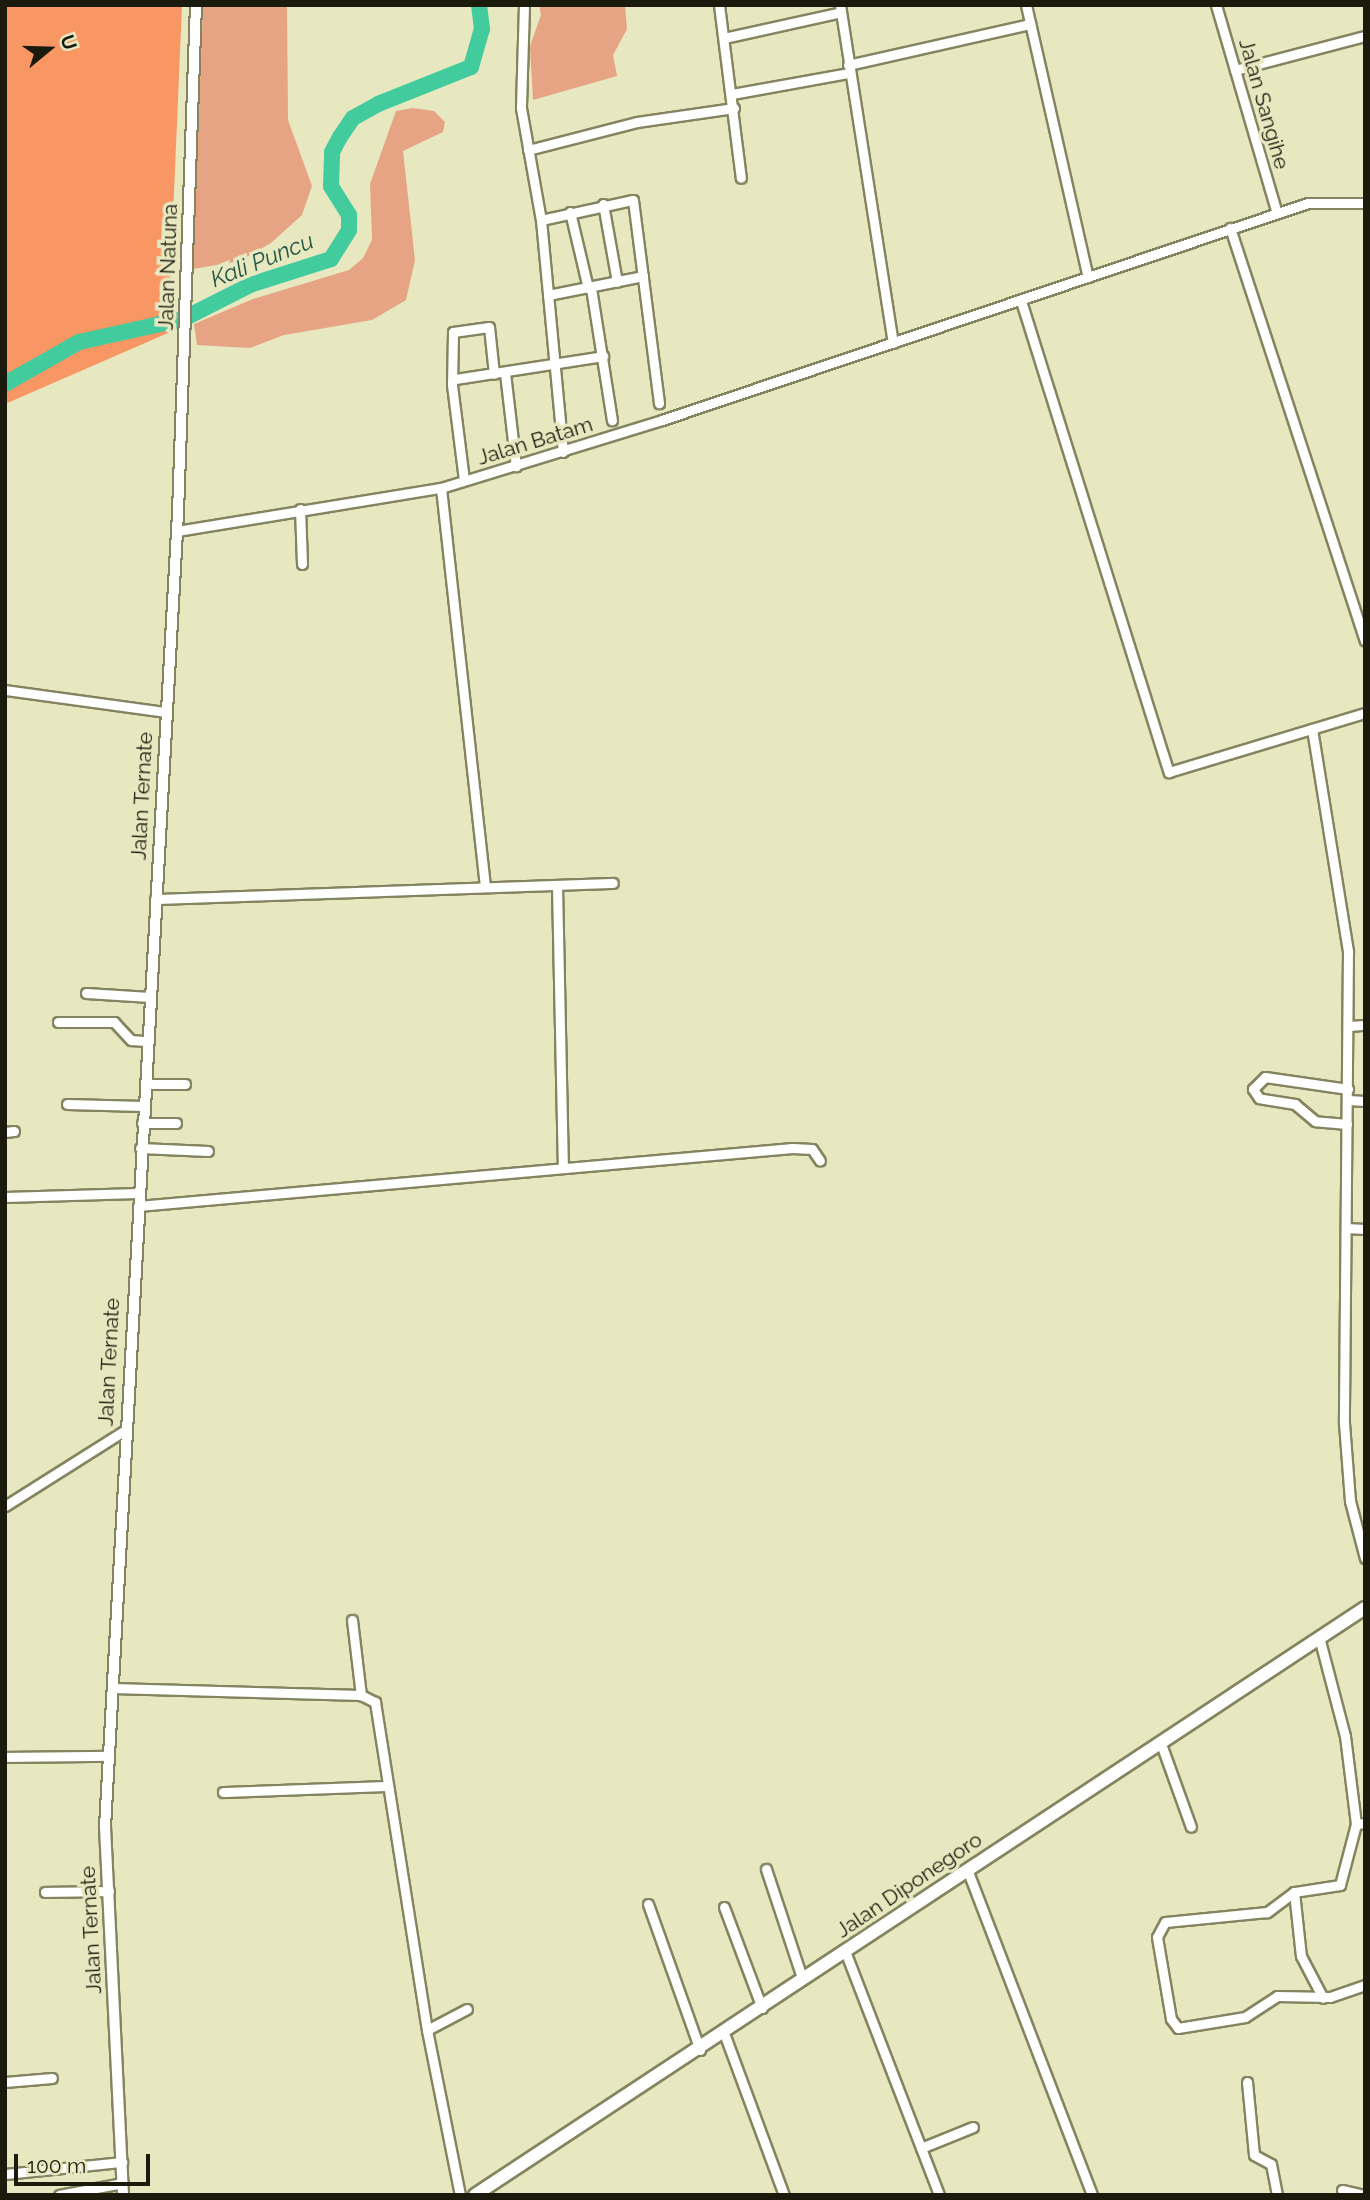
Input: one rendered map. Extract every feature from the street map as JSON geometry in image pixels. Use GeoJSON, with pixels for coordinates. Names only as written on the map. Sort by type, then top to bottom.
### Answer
{"type":"FeatureCollection","features":[{"type":"Feature","properties":{"kind":"main road","name":"Jalan Diponegoro"},"geometry":{"type":"LineString","coordinates":[[483,2193],[967,1869],[1365,1608]]}},
{"type":"Feature","properties":{"kind":"street","name":"Jalan Natuna"},"geometry":{"type":"LineString","coordinates":[[177,531],[196,5]]}},
{"type":"Feature","properties":{"kind":"street"},"geometry":{"type":"LineString","coordinates":[[524,5],[520,100],[541,220],[562,452]]}},
{"type":"Feature","properties":{"kind":"street"},"geometry":{"type":"LineString","coordinates":[[719,5],[741,178]]}},
{"type":"Feature","properties":{"kind":"street"},"geometry":{"type":"LineString","coordinates":[[1026,5],[1088,277]]}},
{"type":"Feature","properties":{"kind":"street","name":"Jalan Sangihe"},"geometry":{"type":"LineString","coordinates":[[1216,5],[1277,213]]}},
{"type":"Feature","properties":{"kind":"street"},"geometry":{"type":"LineString","coordinates":[[724,38],[841,9],[848,69],[893,343]]}},
{"type":"Feature","properties":{"kind":"street"},"geometry":{"type":"LineString","coordinates":[[732,94],[848,69],[1030,24]]}},
{"type":"Feature","properties":{"kind":"street"},"geometry":{"type":"LineString","coordinates":[[1236,70],[1365,36]]}},
{"type":"Feature","properties":{"kind":"street"},"geometry":{"type":"LineString","coordinates":[[528,150],[638,122],[734,108]]}},
{"type":"Feature","properties":{"kind":"street"},"geometry":{"type":"LineString","coordinates":[[541,220],[603,204],[633,200],[659,403]]}},
{"type":"Feature","properties":{"kind":"street","name":"Jalan Batam"},"geometry":{"type":"LineString","coordinates":[[177,531],[441,488],[687,412],[1277,213],[1324,201],[1365,203]]}},
{"type":"Feature","properties":{"kind":"street"},"geometry":{"type":"LineString","coordinates":[[603,204],[617,282]]}},
{"type":"Feature","properties":{"kind":"street"},"geometry":{"type":"LineString","coordinates":[[570,212],[603,356],[612,420]]}},
{"type":"Feature","properties":{"kind":"street"},"geometry":{"type":"LineString","coordinates":[[1230,228],[1365,640]]}},
{"type":"Feature","properties":{"kind":"street"},"geometry":{"type":"LineString","coordinates":[[548,295],[643,276]]}},
{"type":"Feature","properties":{"kind":"street"},"geometry":{"type":"LineString","coordinates":[[1021,301],[1169,772],[1365,713]]}},
{"type":"Feature","properties":{"kind":"street"},"geometry":{"type":"LineString","coordinates":[[464,480],[453,332],[482,327],[490,329],[516,466]]}},
{"type":"Feature","properties":{"kind":"street"},"geometry":{"type":"LineString","coordinates":[[455,379],[555,367],[603,356]]}},
{"type":"Feature","properties":{"kind":"street"},"geometry":{"type":"LineString","coordinates":[[441,488],[485,886]]}},
{"type":"Feature","properties":{"kind":"street"},"geometry":{"type":"LineString","coordinates":[[300,509],[302,564]]}},
{"type":"Feature","properties":{"kind":"street","name":"Jalan Ternate"},"geometry":{"type":"LineString","coordinates":[[123,2189],[109,1891],[109,1756],[140,1148],[177,531]]}},
{"type":"Feature","properties":{"kind":"street"},"geometry":{"type":"LineString","coordinates":[[5,690],[166,712]]}},
{"type":"Feature","properties":{"kind":"street"},"geometry":{"type":"LineString","coordinates":[[1312,729],[1348,951],[1346,1473],[1365,1558]]}},
{"type":"Feature","properties":{"kind":"street"},"geometry":{"type":"LineString","coordinates":[[155,899],[613,883]]}},
{"type":"Feature","properties":{"kind":"street"},"geometry":{"type":"LineString","coordinates":[[557,886],[563,1168]]}},
{"type":"Feature","properties":{"kind":"street"},"geometry":{"type":"LineString","coordinates":[[86,993],[150,997]]}},
{"type":"Feature","properties":{"kind":"street"},"geometry":{"type":"LineString","coordinates":[[58,1022],[114,1022],[131,1040],[147,1041]]}},
{"type":"Feature","properties":{"kind":"street"},"geometry":{"type":"LineString","coordinates":[[1349,1026],[1365,1026]]}},
{"type":"Feature","properties":{"kind":"street"},"geometry":{"type":"LineString","coordinates":[[1347,1124],[1315,1121],[1295,1104],[1259,1098],[1253,1089],[1265,1077],[1348,1089]]}},
{"type":"Feature","properties":{"kind":"street"},"geometry":{"type":"LineString","coordinates":[[145,1084],[185,1084]]}},
{"type":"Feature","properties":{"kind":"street"},"geometry":{"type":"LineString","coordinates":[[1348,1100],[1365,1101]]}},
{"type":"Feature","properties":{"kind":"street"},"geometry":{"type":"LineString","coordinates":[[67,1104],[143,1106]]}},
{"type":"Feature","properties":{"kind":"street"},"geometry":{"type":"LineString","coordinates":[[142,1123],[176,1123]]}},
{"type":"Feature","properties":{"kind":"street"},"geometry":{"type":"LineString","coordinates":[[138,1206],[792,1147],[812,1149],[820,1161]]}},
{"type":"Feature","properties":{"kind":"street"},"geometry":{"type":"LineString","coordinates":[[140,1148],[208,1150]]}},
{"type":"Feature","properties":{"kind":"street"},"geometry":{"type":"LineString","coordinates":[[5,1196],[138,1193]]}},
{"type":"Feature","properties":{"kind":"street"},"geometry":{"type":"LineString","coordinates":[[1346,1228],[1365,1229]]}},
{"type":"Feature","properties":{"kind":"street"},"geometry":{"type":"LineString","coordinates":[[5,1506],[125,1430]]}},
{"type":"Feature","properties":{"kind":"street"},"geometry":{"type":"LineString","coordinates":[[352,1620],[361,1695]]}},
{"type":"Feature","properties":{"kind":"street"},"geometry":{"type":"LineString","coordinates":[[1319,1637],[1347,1746],[1360,1824],[1344,1855],[1342,1884],[1294,1892],[1267,1912],[1159,1925],[1172,2022],[1181,2028],[1245,2017],[1277,1996],[1323,1997],[1365,1985]]}},
{"type":"Feature","properties":{"kind":"street"},"geometry":{"type":"LineString","coordinates":[[112,1688],[361,1695],[377,1706],[427,2030],[460,2195]]}},
{"type":"Feature","properties":{"kind":"street"},"geometry":{"type":"LineString","coordinates":[[1160,1741],[1191,1827]]}},
{"type":"Feature","properties":{"kind":"street"},"geometry":{"type":"LineString","coordinates":[[5,1757],[109,1756]]}},
{"type":"Feature","properties":{"kind":"street"},"geometry":{"type":"LineString","coordinates":[[223,1792],[388,1786]]}},
{"type":"Feature","properties":{"kind":"street"},"geometry":{"type":"LineString","coordinates":[[766,1869],[803,1978]]}},
{"type":"Feature","properties":{"kind":"street"},"geometry":{"type":"LineString","coordinates":[[967,1869],[1093,2195]]}},
{"type":"Feature","properties":{"kind":"street"},"geometry":{"type":"LineString","coordinates":[[45,1892],[109,1891]]}},
{"type":"Feature","properties":{"kind":"street"},"geometry":{"type":"LineString","coordinates":[[1294,1892],[1301,1956],[1323,1997]]}},
{"type":"Feature","properties":{"kind":"street"},"geometry":{"type":"LineString","coordinates":[[648,1904],[700,2050]]}},
{"type":"Feature","properties":{"kind":"street"},"geometry":{"type":"LineString","coordinates":[[724,1907],[762,2008]]}},
{"type":"Feature","properties":{"kind":"street"},"geometry":{"type":"LineString","coordinates":[[845,1951],[939,2195]]}},
{"type":"Feature","properties":{"kind":"street"},"geometry":{"type":"LineString","coordinates":[[427,2030],[467,2009]]}},
{"type":"Feature","properties":{"kind":"street"},"geometry":{"type":"LineString","coordinates":[[724,2033],[784,2195]]}},
{"type":"Feature","properties":{"kind":"street"},"geometry":{"type":"LineString","coordinates":[[5,2082],[52,2078]]}},
{"type":"Feature","properties":{"kind":"street"},"geometry":{"type":"LineString","coordinates":[[1247,2082],[1254,2155],[1271,2164],[1277,2195]]}},
{"type":"Feature","properties":{"kind":"street"},"geometry":{"type":"LineString","coordinates":[[921,2148],[973,2127]]}},
{"type":"Feature","properties":{"kind":"street"},"geometry":{"type":"LineString","coordinates":[[5,2174],[122,2162]]}},
{"type":"Feature","properties":{"kind":"street"},"geometry":{"type":"LineString","coordinates":[[59,2195],[123,2189]]}},
{"type":"Feature","properties":{"kind":"street"},"geometry":{"type":"LineString","coordinates":[[1342,2190],[1363,2195]]}},
{"type":"Feature","properties":{"kind":"shaded area"},"geometry":{"type":"Polygon","coordinates":[[[5,5],[182,5],[168,333],[5,404],[5,5]]]}},
{"type":"Feature","properties":{"kind":"shaded area"},"geometry":{"type":"Polygon","coordinates":[[[203,5],[287,5],[288,120],[312,186],[302,215],[271,243],[240,261],[193,269],[203,5]]]}},
{"type":"Feature","properties":{"kind":"shaded area"},"geometry":{"type":"Polygon","coordinates":[[[539,5],[625,5],[627,29],[613,55],[617,76],[533,100],[530,46],[541,15],[539,5]]]}},
{"type":"Feature","properties":{"kind":"shaded area"},"geometry":{"type":"Polygon","coordinates":[[[413,108],[434,111],[445,122],[443,132],[403,151],[415,260],[406,300],[372,320],[284,335],[250,348],[197,345],[194,324],[253,299],[349,270],[363,258],[372,240],[370,184],[396,111],[413,108]]]}},
{"type":"Feature","properties":{"kind":"waterway","name":"Kali Puncu"},"geometry":{"type":"LineString","coordinates":[[5,384],[79,342],[183,319],[250,285],[331,259],[349,230],[349,215],[331,186],[332,152],[340,137],[353,118],[378,104],[471,67],[482,29],[479,5]]}}]}
